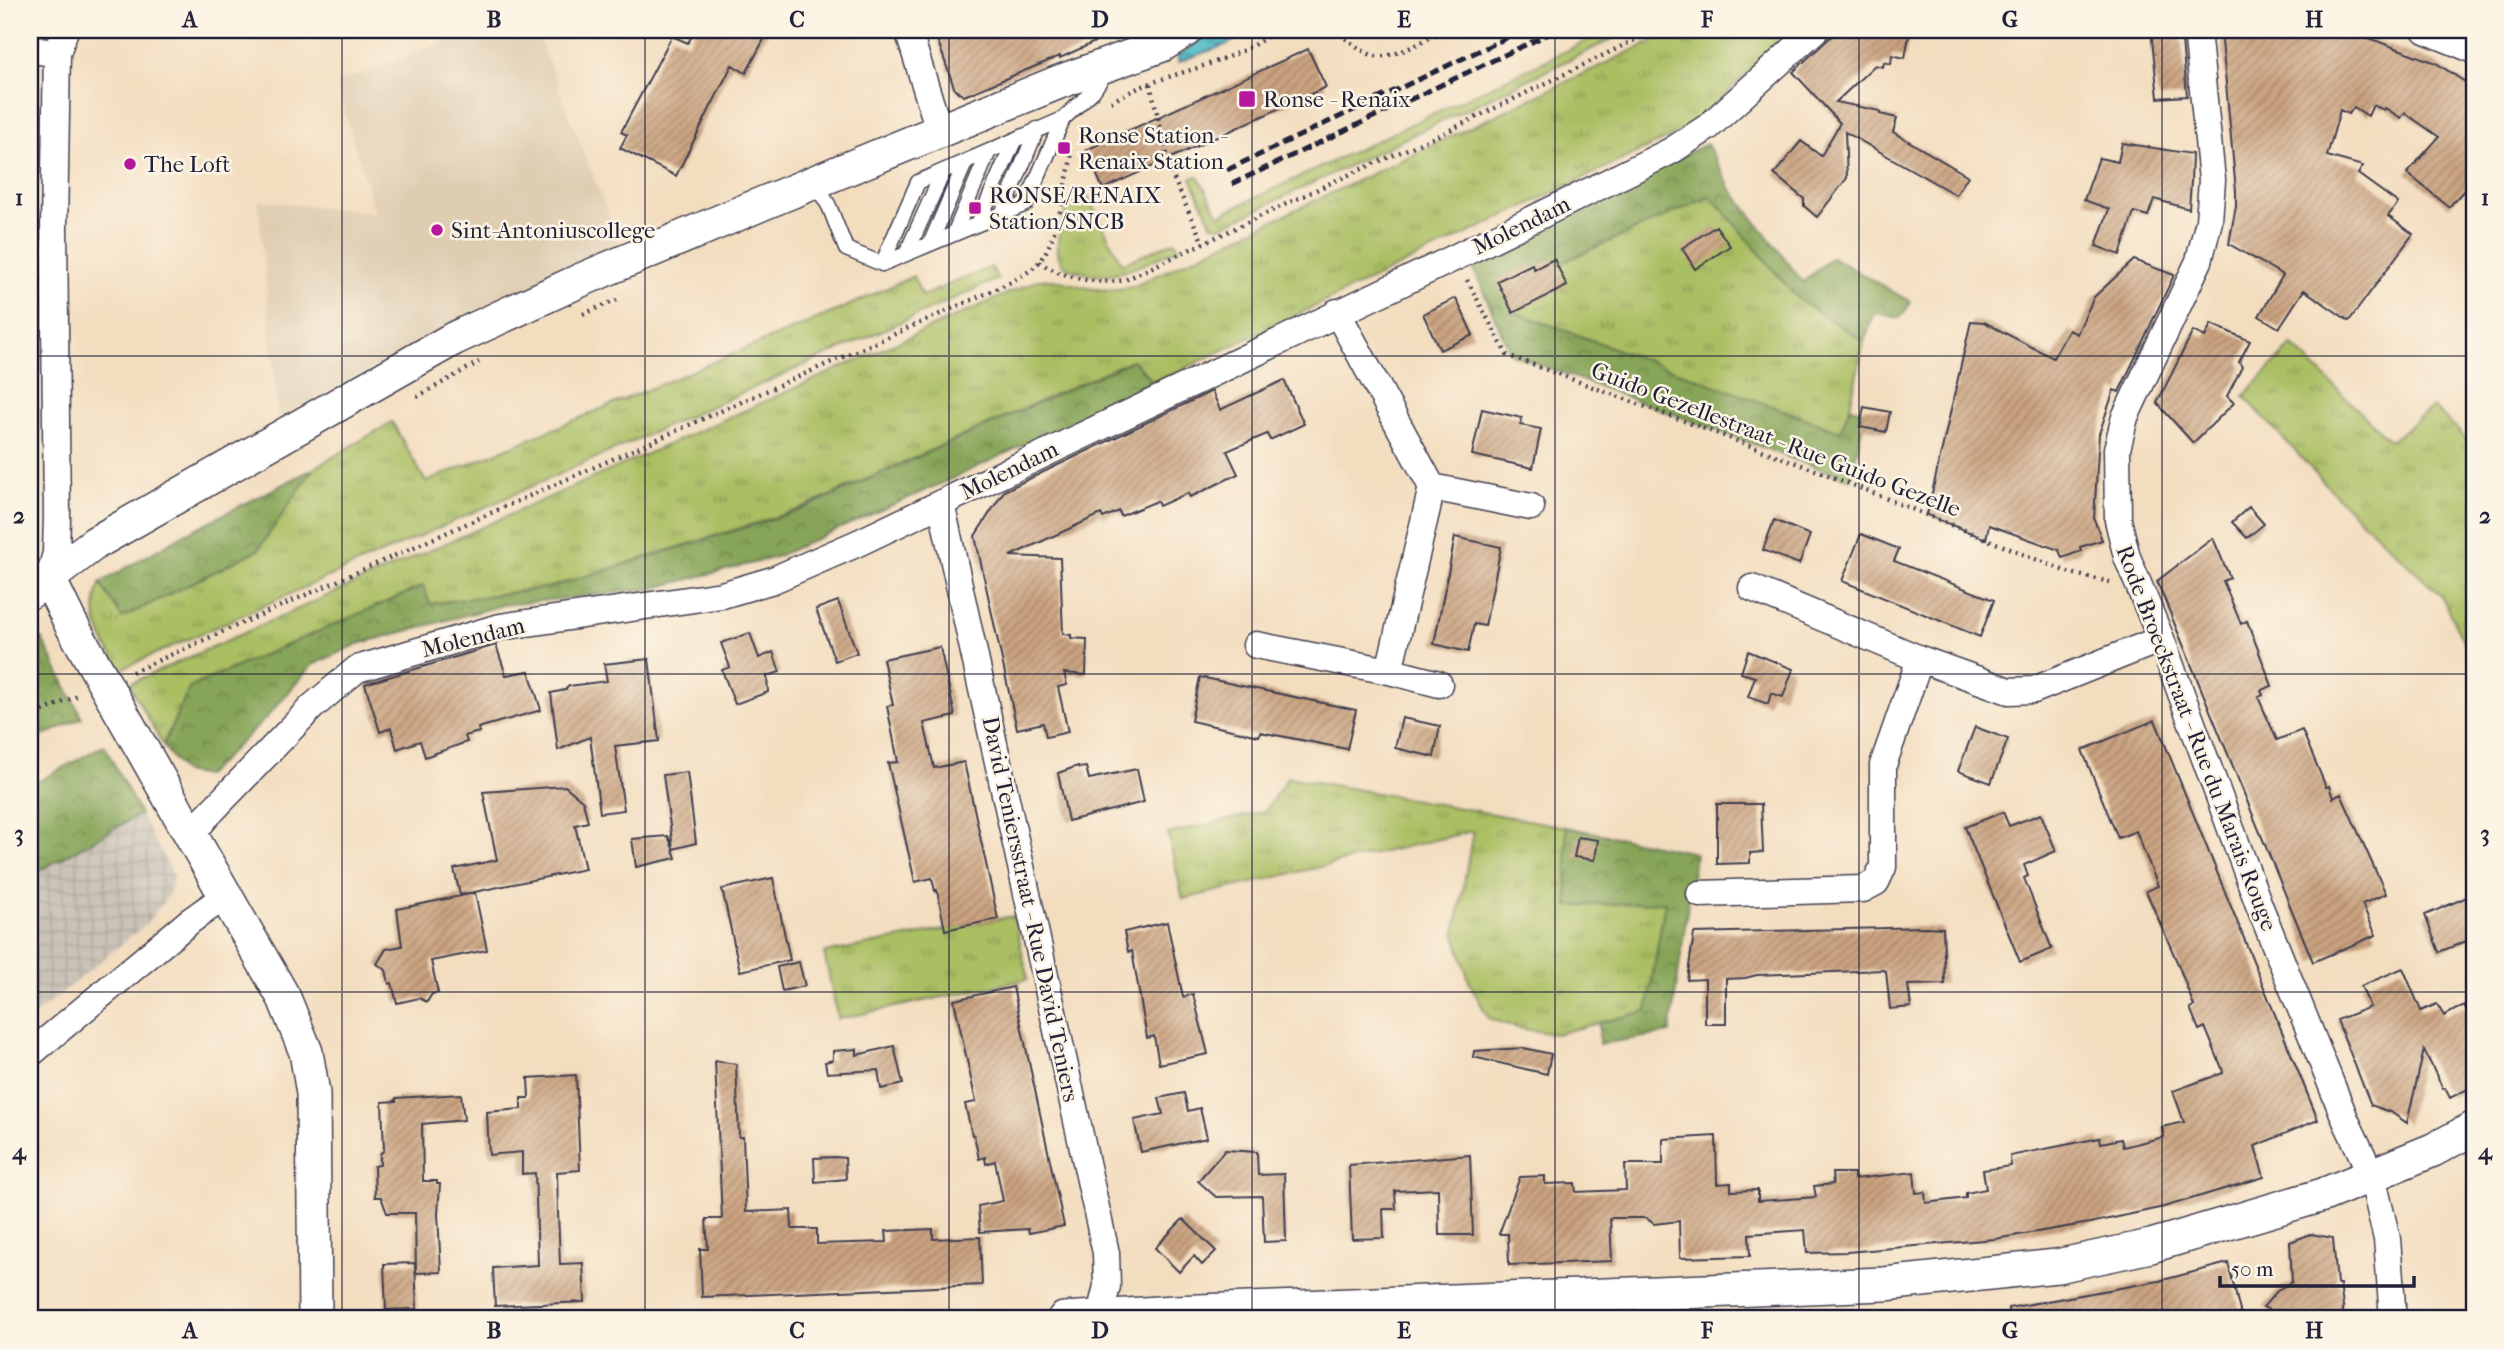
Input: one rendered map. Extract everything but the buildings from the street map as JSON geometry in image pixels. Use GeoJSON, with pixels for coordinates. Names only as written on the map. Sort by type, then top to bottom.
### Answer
{"type":"FeatureCollection","features":[{"type":"Feature","properties":{"kind":"street"},"geometry":{"type":"LineString","coordinates":[[908,30],[939,130]]}},
{"type":"Feature","properties":{"kind":"street"},"geometry":{"type":"LineString","coordinates":[[40,585],[95,543],[453,339],[581,280],[939,130],[1059,82],[1162,45],[1186,30]]}},
{"type":"Feature","properties":{"kind":"street","name":"Molendam"},"geometry":{"type":"LineString","coordinates":[[191,835],[312,707],[357,669],[500,627],[722,595],[773,580],[941,503],[1671,152],[1708,127],[1815,30]]}},
{"type":"Feature","properties":{"kind":"street","name":"Rode Broeckstraat - Rue du Marais Rouge"},"geometry":{"type":"LineString","coordinates":[[2197,30],[2212,180],[2208,221],[2199,261],[2125,417],[2117,449],[2118,520],[2127,557],[2161,639],[2259,905],[2346,1121],[2372,1176],[2387,1239],[2393,1319]]}},
{"type":"Feature","properties":{"kind":"street"},"geometry":{"type":"LineString","coordinates":[[2425,30],[2474,50]]}},
{"type":"Feature","properties":{"kind":"street"},"geometry":{"type":"LineString","coordinates":[[30,50],[61,41],[54,228],[56,552],[40,585]]}},
{"type":"Feature","properties":{"kind":"street"},"geometry":{"type":"LineString","coordinates":[[1337,312],[1432,487],[1389,671]]}},
{"type":"Feature","properties":{"kind":"street"},"geometry":{"type":"LineString","coordinates":[[1432,487],[1531,507]]}},
{"type":"Feature","properties":{"kind":"street","name":"David Teniersstraat - Rue David Teniers"},"geometry":{"type":"LineString","coordinates":[[941,503],[1106,1253],[1108,1286],[1099,1317]]}},
{"type":"Feature","properties":{"kind":"street"},"geometry":{"type":"LineString","coordinates":[[40,585],[71,624],[284,998],[306,1052],[313,1093],[315,1319]]}},
{"type":"Feature","properties":{"kind":"street"},"geometry":{"type":"LineString","coordinates":[[1752,588],[1920,659],[2009,691],[2034,690],[2161,639]]}},
{"type":"Feature","properties":{"kind":"street"},"geometry":{"type":"LineString","coordinates":[[1256,645],[1389,671],[1439,684]]}},
{"type":"Feature","properties":{"kind":"street"},"geometry":{"type":"LineString","coordinates":[[1700,894],[1863,890],[1876,882],[1883,867],[1883,765],[1920,659]]}},
{"type":"Feature","properties":{"kind":"street"},"geometry":{"type":"LineString","coordinates":[[30,1054],[190,921],[225,896]]}},
{"type":"Feature","properties":{"kind":"street"},"geometry":{"type":"LineString","coordinates":[[1064,1319],[1884,1284],[2057,1266],[2151,1246],[2323,1195],[2433,1150],[2474,1128]]}},
{"type":"Feature","properties":{"kind":"lane"},"geometry":{"type":"LineString","coordinates":[[882,264],[918,182],[1063,119],[1093,91],[1111,65]]}},
{"type":"Feature","properties":{"kind":"lane"},"geometry":{"type":"LineString","coordinates":[[815,183],[829,206],[846,249],[882,264],[1026,204],[1063,119]]}},
{"type":"Feature","properties":{"kind":"lane"},"geometry":{"type":"LineString","coordinates":[[1002,214],[1037,129]]}},
{"type":"Feature","properties":{"kind":"lane"},"geometry":{"type":"LineString","coordinates":[[978,224],[1014,141]]}},
{"type":"Feature","properties":{"kind":"lane"},"geometry":{"type":"LineString","coordinates":[[954,234],[989,152]]}},
{"type":"Feature","properties":{"kind":"lane"},"geometry":{"type":"LineString","coordinates":[[930,244],[966,161]]}},
{"type":"Feature","properties":{"kind":"lane"},"geometry":{"type":"LineString","coordinates":[[906,254],[943,172]]}},
{"type":"Feature","properties":{"kind":"path"},"geometry":{"type":"LineString","coordinates":[[1107,105],[1128,92],[1226,59],[1276,30]]}},
{"type":"Feature","properties":{"kind":"path"},"geometry":{"type":"LineString","coordinates":[[1334,30],[1372,55],[1382,57],[1445,30]]}},
{"type":"Feature","properties":{"kind":"path"},"geometry":{"type":"LineString","coordinates":[[1039,262],[1048,268],[1083,279],[1107,283],[1125,280],[1448,131],[1655,30]]}},
{"type":"Feature","properties":{"kind":"path"},"geometry":{"type":"LineString","coordinates":[[1150,84],[1172,175],[1203,243]]}},
{"type":"Feature","properties":{"kind":"path"},"geometry":{"type":"LineString","coordinates":[[129,673],[994,290],[1024,274],[1039,262],[1053,235],[1072,152]]}},
{"type":"Feature","properties":{"kind":"path","name":"Guido Gezellestraat - Rue Guido Gezelle"},"geometry":{"type":"LineString","coordinates":[[1456,257],[1507,355],[1823,473],[2070,572],[2107,582],[2138,583]]}},
{"type":"Feature","properties":{"kind":"path"},"geometry":{"type":"LineString","coordinates":[[572,319],[621,298]]}},
{"type":"Feature","properties":{"kind":"path"},"geometry":{"type":"LineString","coordinates":[[408,402],[488,357]]}},
{"type":"Feature","properties":{"kind":"path"},"geometry":{"type":"LineString","coordinates":[[30,717],[91,690]]}},
{"type":"Feature","properties":{"kind":"shaded area","name":"Sint-Antoniuscollege"},"geometry":{"type":"Polygon","coordinates":[[[456,30],[543,30],[539,38],[621,247],[444,329],[278,419],[258,200],[375,213],[336,83],[458,37],[456,30]]]}},
{"type":"Feature","properties":{"kind":"shaded area"},"geometry":{"type":"Polygon","coordinates":[[[30,255],[42,255],[42,328],[30,327],[30,255]]]}},
{"type":"Feature","properties":{"kind":"shaded area"},"geometry":{"type":"Polygon","coordinates":[[[140,814],[174,876],[168,896],[146,924],[30,1019],[30,876],[140,814]]]}},
{"type":"Feature","properties":{"kind":"green space"},"geometry":{"type":"Polygon","coordinates":[[[1610,30],[1631,30],[1223,226],[1212,225],[1191,178],[1198,176],[1219,215],[1610,30]]]}},
{"type":"Feature","properties":{"kind":"green space"},"geometry":{"type":"Polygon","coordinates":[[[1676,30],[1794,30],[1689,128],[1154,383],[1132,360],[798,510],[551,587],[429,604],[423,586],[190,687],[163,745],[129,684],[1038,280],[1099,290],[1132,287],[1676,30]]]}},
{"type":"Feature","properties":{"kind":"green space"},"geometry":{"type":"Polygon","coordinates":[[[1707,144],[1730,188],[1803,282],[1832,257],[1911,302],[1900,318],[1875,313],[1864,341],[1799,300],[1711,196],[1507,287],[1517,313],[1840,431],[1850,407],[1866,411],[1850,480],[1511,354],[1468,256],[1707,144]]]}},
{"type":"Feature","properties":{"kind":"green space"},"geometry":{"type":"Polygon","coordinates":[[[1711,196],[1799,300],[1864,341],[1850,407],[1841,432],[1517,313],[1507,287],[1711,196]]]}},
{"type":"Feature","properties":{"kind":"green space"},"geometry":{"type":"Polygon","coordinates":[[[1088,197],[1122,264],[1175,241],[1179,248],[1117,273],[1091,274],[1067,267],[1058,254],[1061,226],[1067,207],[1088,197]]]}},
{"type":"Feature","properties":{"kind":"green space"},"geometry":{"type":"Polygon","coordinates":[[[991,267],[998,279],[119,670],[103,638],[95,608],[100,583],[123,617],[258,550],[313,469],[392,422],[426,482],[841,309],[913,276],[922,296],[991,267]]]}},
{"type":"Feature","properties":{"kind":"green space"},"geometry":{"type":"Polygon","coordinates":[[[2292,345],[2390,441],[2433,407],[2474,446],[2474,662],[2440,594],[2346,506],[2244,396],[2292,345]]]}},
{"type":"Feature","properties":{"kind":"green space"},"geometry":{"type":"Polygon","coordinates":[[[1133,360],[1154,383],[960,475],[773,558],[650,589],[503,605],[358,644],[312,665],[265,719],[206,776],[183,772],[163,745],[190,687],[423,586],[430,604],[551,587],[798,511],[1133,360]]]}},
{"type":"Feature","properties":{"kind":"green space"},"geometry":{"type":"Polygon","coordinates":[[[313,469],[258,550],[122,618],[100,583],[185,534],[313,469]]]}},
{"type":"Feature","properties":{"kind":"green space"},"geometry":{"type":"Polygon","coordinates":[[[30,635],[42,639],[82,718],[30,742],[30,635]]]}},
{"type":"Feature","properties":{"kind":"green space"},"geometry":{"type":"Polygon","coordinates":[[[104,745],[140,814],[30,876],[30,786],[104,745]]]}},
{"type":"Feature","properties":{"kind":"green space"},"geometry":{"type":"Polygon","coordinates":[[[1288,777],[1566,827],[1568,906],[1665,901],[1647,1011],[1555,1034],[1518,1028],[1489,1019],[1470,984],[1455,935],[1473,831],[1183,899],[1168,834],[1265,811],[1288,777]]]}},
{"type":"Feature","properties":{"kind":"green space"},"geometry":{"type":"Polygon","coordinates":[[[1566,827],[1695,853],[1670,1033],[1599,1044],[1599,1023],[1647,1011],[1665,902],[1568,906],[1566,827]]]}},
{"type":"Feature","properties":{"kind":"green space"},"geometry":{"type":"Polygon","coordinates":[[[1014,916],[1028,979],[838,1019],[824,953],[1014,916]]]}},
{"type":"Feature","properties":{"kind":"water"},"geometry":{"type":"Polygon","coordinates":[[[1215,30],[1252,30],[1228,44],[1178,62],[1178,56],[1215,30]]]}},
{"type":"Feature","properties":{"kind":"railway"},"geometry":{"type":"LineString","coordinates":[[1227,170],[1523,30]]}},
{"type":"Feature","properties":{"kind":"railway"},"geometry":{"type":"LineString","coordinates":[[1232,184],[1557,30]]}},
{"type":"Feature","properties":{"kind":"place","name":"Ronse - Renaix"},"geometry":{"type":"Point","coordinates":[1247,99]}},
{"type":"Feature","properties":{"kind":"place","name":"Ronse Station - Renaix Station"},"geometry":{"type":"Point","coordinates":[1064,148]}},
{"type":"Feature","properties":{"kind":"place","name":"The Loft"},"geometry":{"type":"Point","coordinates":[130,164]}},
{"type":"Feature","properties":{"kind":"place","name":"RONSE/RENAIX Station/SNCB"},"geometry":{"type":"Point","coordinates":[975,208]}},
{"type":"Feature","properties":{"kind":"place","name":"Sint-Antoniuscollege"},"geometry":{"type":"Point","coordinates":[437,230]}}]}
